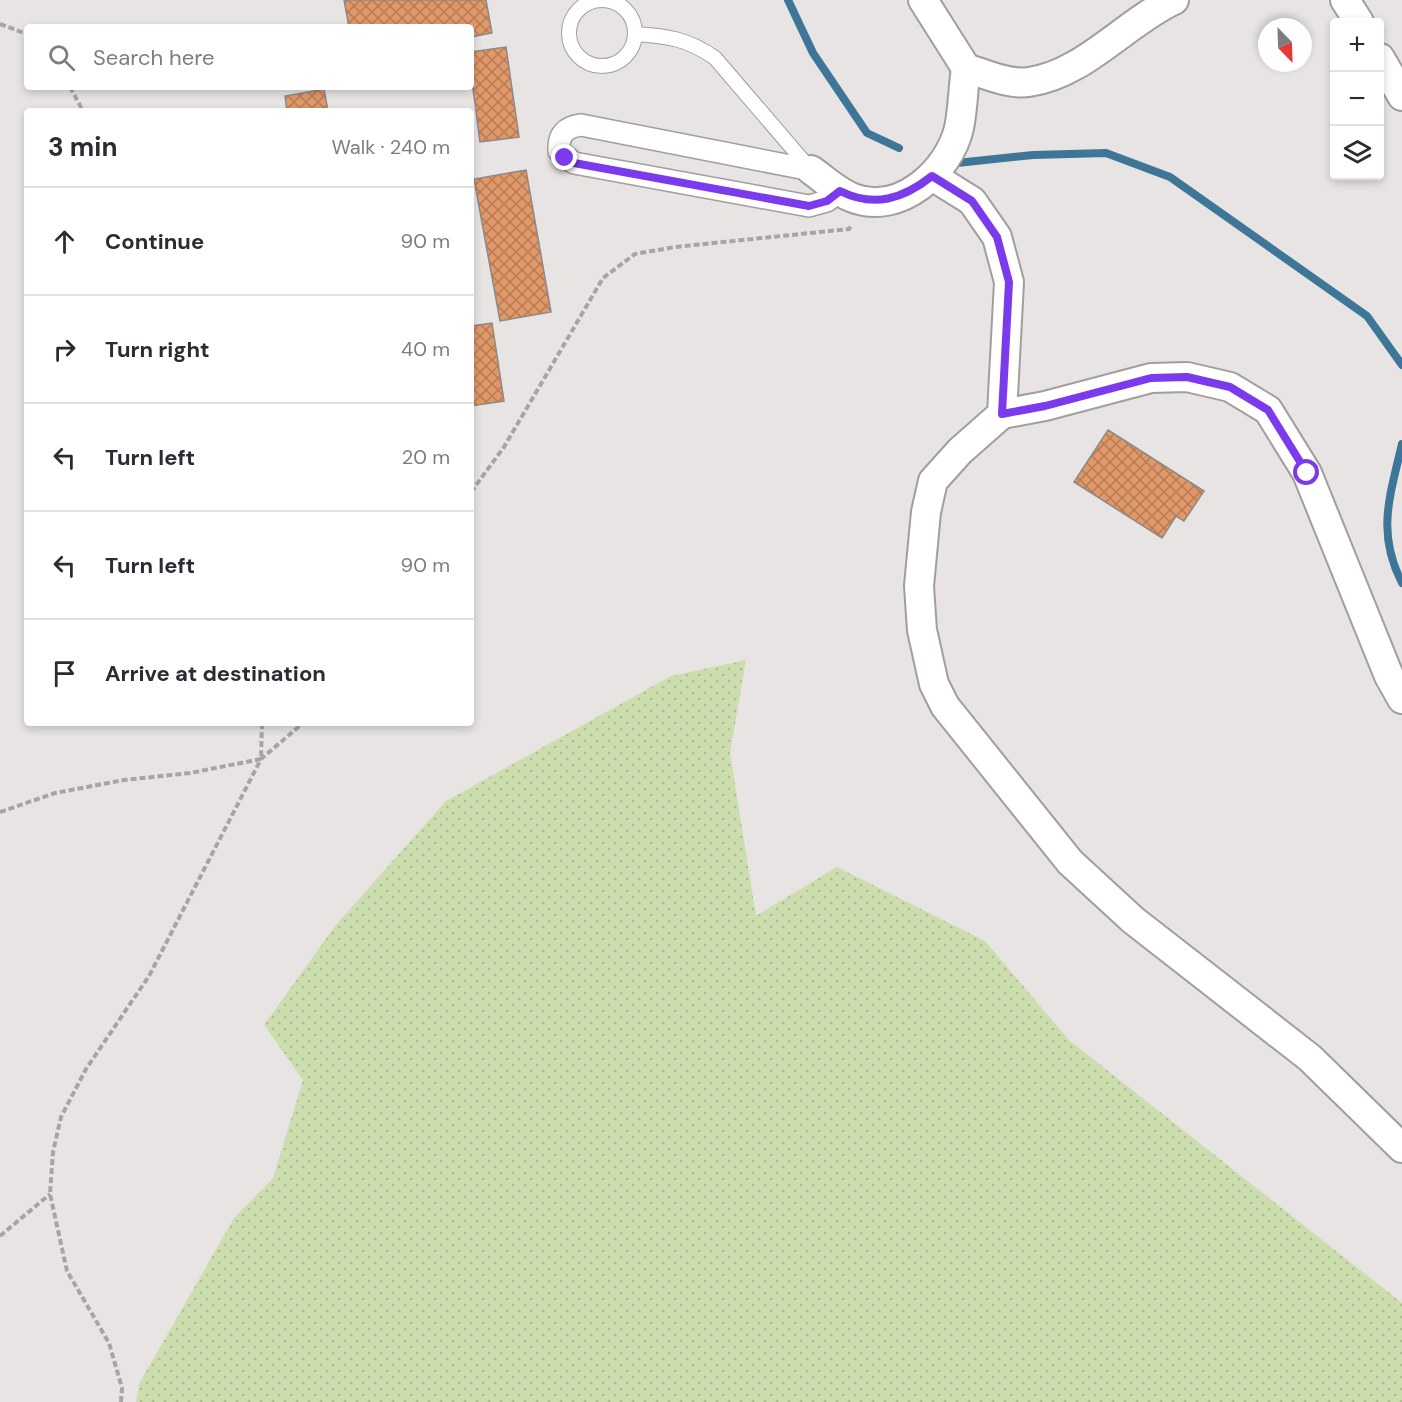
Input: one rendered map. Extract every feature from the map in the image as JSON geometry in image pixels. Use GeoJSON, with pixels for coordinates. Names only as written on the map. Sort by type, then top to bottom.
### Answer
{"type":"FeatureCollection","features":[{"type":"Feature","properties":{"kind":"street"},"geometry":{"type":"LineString","coordinates":[[840,191],[827,201],[809,206],[574,163],[559,151],[559,142],[561,135],[571,126],[581,125],[811,170],[854,199],[872,201],[893,199],[913,191],[932,176],[951,151],[958,128],[966,68],[923,0]]}},
{"type":"Feature","properties":{"kind":"street"},"geometry":{"type":"LineString","coordinates":[[966,68],[1008,81],[1028,83],[1084,60],[1150,11],[1174,0]]}},
{"type":"Feature","properties":{"kind":"street"},"geometry":{"type":"LineString","coordinates":[[1345,0],[1356,18]]}},
{"type":"Feature","properties":{"kind":"street"},"geometry":{"type":"LineString","coordinates":[[1384,65],[1402,96]]}},
{"type":"Feature","properties":{"kind":"street"},"geometry":{"type":"LineString","coordinates":[[932,176],[972,201],[997,237],[1009,282],[1002,414]]}},
{"type":"Feature","properties":{"kind":"street"},"geometry":{"type":"LineString","coordinates":[[1402,699],[1389,676],[1307,473],[1268,410],[1230,387],[1187,377],[1151,378],[1045,406],[1002,414],[960,451],[933,481],[926,513],[919,586],[922,630],[934,684],[945,706],[1070,862],[1133,920],[1310,1058],[1402,1148]]}},
{"type":"Feature","properties":{"kind":"lane"},"geometry":{"type":"LineString","coordinates":[[602,0],[622,7],[633,22],[635,34],[632,47],[615,63],[603,66],[585,61],[572,47],[570,28],[576,13],[590,1],[602,0]]}},
{"type":"Feature","properties":{"kind":"lane"},"geometry":{"type":"LineString","coordinates":[[635,34],[668,36],[696,45],[715,58],[811,170]]}},
{"type":"Feature","properties":{"kind":"path"},"geometry":{"type":"LineString","coordinates":[[0,24],[24,33]]}},
{"type":"Feature","properties":{"kind":"path"},"geometry":{"type":"LineString","coordinates":[[72,90],[81,108]]}},
{"type":"Feature","properties":{"kind":"path"},"geometry":{"type":"LineString","coordinates":[[474,488],[504,447],[603,278],[635,254],[675,247],[849,230],[872,201]]}},
{"type":"Feature","properties":{"kind":"path"},"geometry":{"type":"LineString","coordinates":[[261,759],[262,726]]}},
{"type":"Feature","properties":{"kind":"path"},"geometry":{"type":"LineString","coordinates":[[121,1402],[122,1388],[109,1343],[67,1271],[50,1194],[53,1152],[61,1117],[86,1068],[149,976],[261,759],[300,726]]}},
{"type":"Feature","properties":{"kind":"path"},"geometry":{"type":"LineString","coordinates":[[0,812],[55,793],[124,780],[190,773],[261,759]]}},
{"type":"Feature","properties":{"kind":"path"},"geometry":{"type":"LineString","coordinates":[[0,1236],[50,1194]]}},
{"type":"Feature","properties":{"kind":"green space"},"geometry":{"type":"Polygon","coordinates":[[[746,660],[730,753],[756,916],[837,867],[985,941],[1069,1040],[1402,1303],[1402,1402],[136,1402],[139,1384],[234,1218],[273,1178],[303,1080],[264,1025],[335,926],[446,801],[671,676],[746,660]]]}},
{"type":"Feature","properties":{"kind":"building"},"geometry":{"type":"Polygon","coordinates":[[[344,0],[486,0],[492,33],[474,36],[474,24],[348,24],[344,0]]]}},
{"type":"Feature","properties":{"kind":"building"},"geometry":{"type":"Polygon","coordinates":[[[506,47],[519,137],[480,142],[473,90],[474,52],[506,47]]]}},
{"type":"Feature","properties":{"kind":"building"},"geometry":{"type":"Polygon","coordinates":[[[324,90],[327,108],[287,108],[285,96],[324,90]]]}},
{"type":"Feature","properties":{"kind":"building"},"geometry":{"type":"Polygon","coordinates":[[[526,170],[551,312],[500,321],[474,179],[526,170]]]}},
{"type":"Feature","properties":{"kind":"building"},"geometry":{"type":"Polygon","coordinates":[[[492,323],[504,401],[474,406],[474,326],[492,323]]]}},
{"type":"Feature","properties":{"kind":"building"},"geometry":{"type":"Polygon","coordinates":[[[1108,430],[1204,491],[1184,521],[1176,516],[1162,538],[1074,482],[1108,430]]]}},
{"type":"Feature","properties":{"kind":"waterway"},"geometry":{"type":"LineString","coordinates":[[788,0],[813,53],[867,133],[899,148]]}},
{"type":"Feature","properties":{"kind":"waterway"},"geometry":{"type":"LineString","coordinates":[[957,163],[1033,155],[1106,153],[1170,177],[1367,316],[1402,365]]}},
{"type":"Feature","properties":{"kind":"waterway"},"geometry":{"type":"LineString","coordinates":[[1402,444],[1390,497],[1387,530],[1394,565],[1402,583]]}},
{"type":"Feature","properties":{"kind":"route"},"geometry":{"type":"LineString","coordinates":[[565,158],[574,163],[809,206],[827,201],[840,191],[854,199],[872,201],[893,199],[913,191],[932,176],[972,201],[997,237],[1009,282],[1002,414],[1045,406],[1151,378],[1187,377],[1230,387],[1268,410],[1307,473]]}}]}
